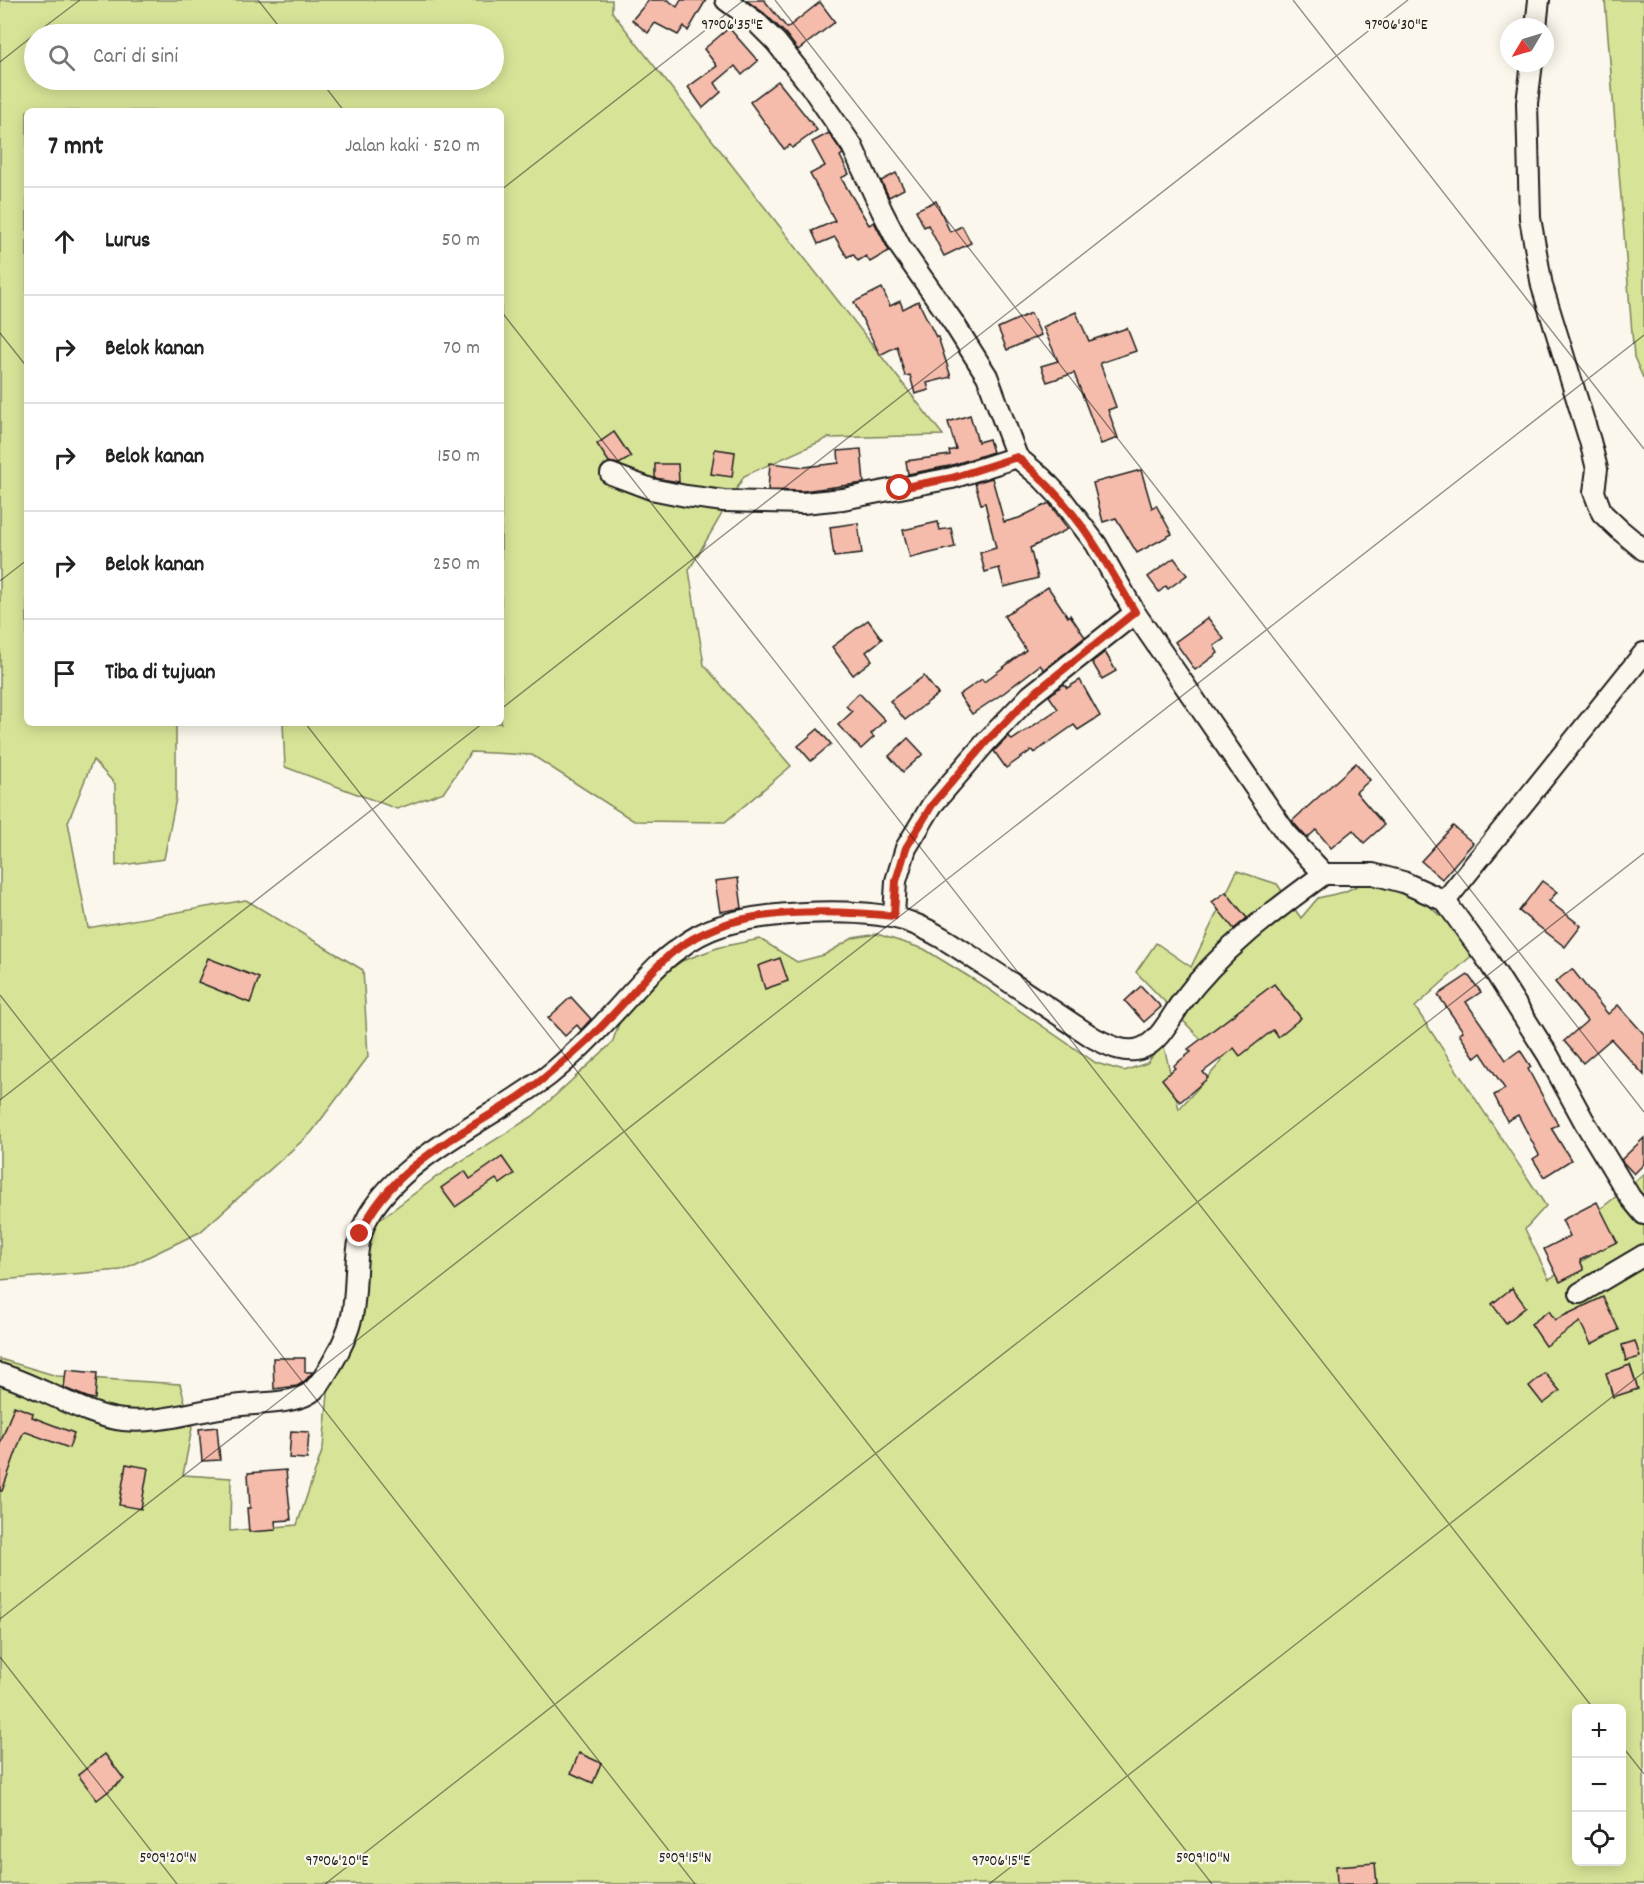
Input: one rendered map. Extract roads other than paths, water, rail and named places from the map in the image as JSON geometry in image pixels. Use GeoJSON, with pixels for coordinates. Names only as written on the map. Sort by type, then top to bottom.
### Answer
{"type":"FeatureCollection","features":[{"type":"Feature","properties":{"kind":"street"},"geometry":{"type":"LineString","coordinates":[[726,0],[756,22],[776,42],[810,85],[852,146],[901,248],[953,322],[987,376],[1017,457],[1042,477],[1096,544],[1135,612],[1286,833],[1324,874]]}},
{"type":"Feature","properties":{"kind":"street"},"geometry":{"type":"LineString","coordinates":[[1537,18],[1539,0]]}},
{"type":"Feature","properties":{"kind":"street"},"geometry":{"type":"LineString","coordinates":[[1531,72],[1527,103],[1530,218],[1542,286],[1590,441],[1597,470],[1594,492],[1602,513],[1644,550]]}},
{"type":"Feature","properties":{"kind":"street"},"geometry":{"type":"LineString","coordinates":[[611,474],[651,489],[686,496],[724,501],[803,503],[843,499],[952,478],[1017,457]]}},
{"type":"Feature","properties":{"kind":"street"},"geometry":{"type":"LineString","coordinates":[[894,916],[896,881],[906,848],[932,805],[986,742],[1032,695],[1135,612]]}},
{"type":"Feature","properties":{"kind":"street"},"geometry":{"type":"LineString","coordinates":[[1445,901],[1644,653]]}},
{"type":"Feature","properties":{"kind":"street"},"geometry":{"type":"LineString","coordinates":[[0,1374],[35,1386],[94,1413],[124,1420],[155,1419],[225,1407],[294,1399],[308,1394],[319,1385],[332,1365],[352,1317],[356,1254],[360,1234],[369,1215],[384,1195],[403,1176],[432,1152],[521,1096],[568,1059],[675,950],[699,935],[722,926],[751,919],[790,914],[867,913],[894,916],[916,924],[945,940],[1094,1038],[1112,1047],[1131,1051],[1144,1048],[1155,1040],[1191,990],[1234,944],[1324,874],[1373,874],[1403,882],[1445,901],[1485,956],[1548,1055],[1584,1121],[1630,1197],[1644,1214]]}},
{"type":"Feature","properties":{"kind":"street"},"geometry":{"type":"LineString","coordinates":[[1580,1293],[1644,1255]]}}]}
